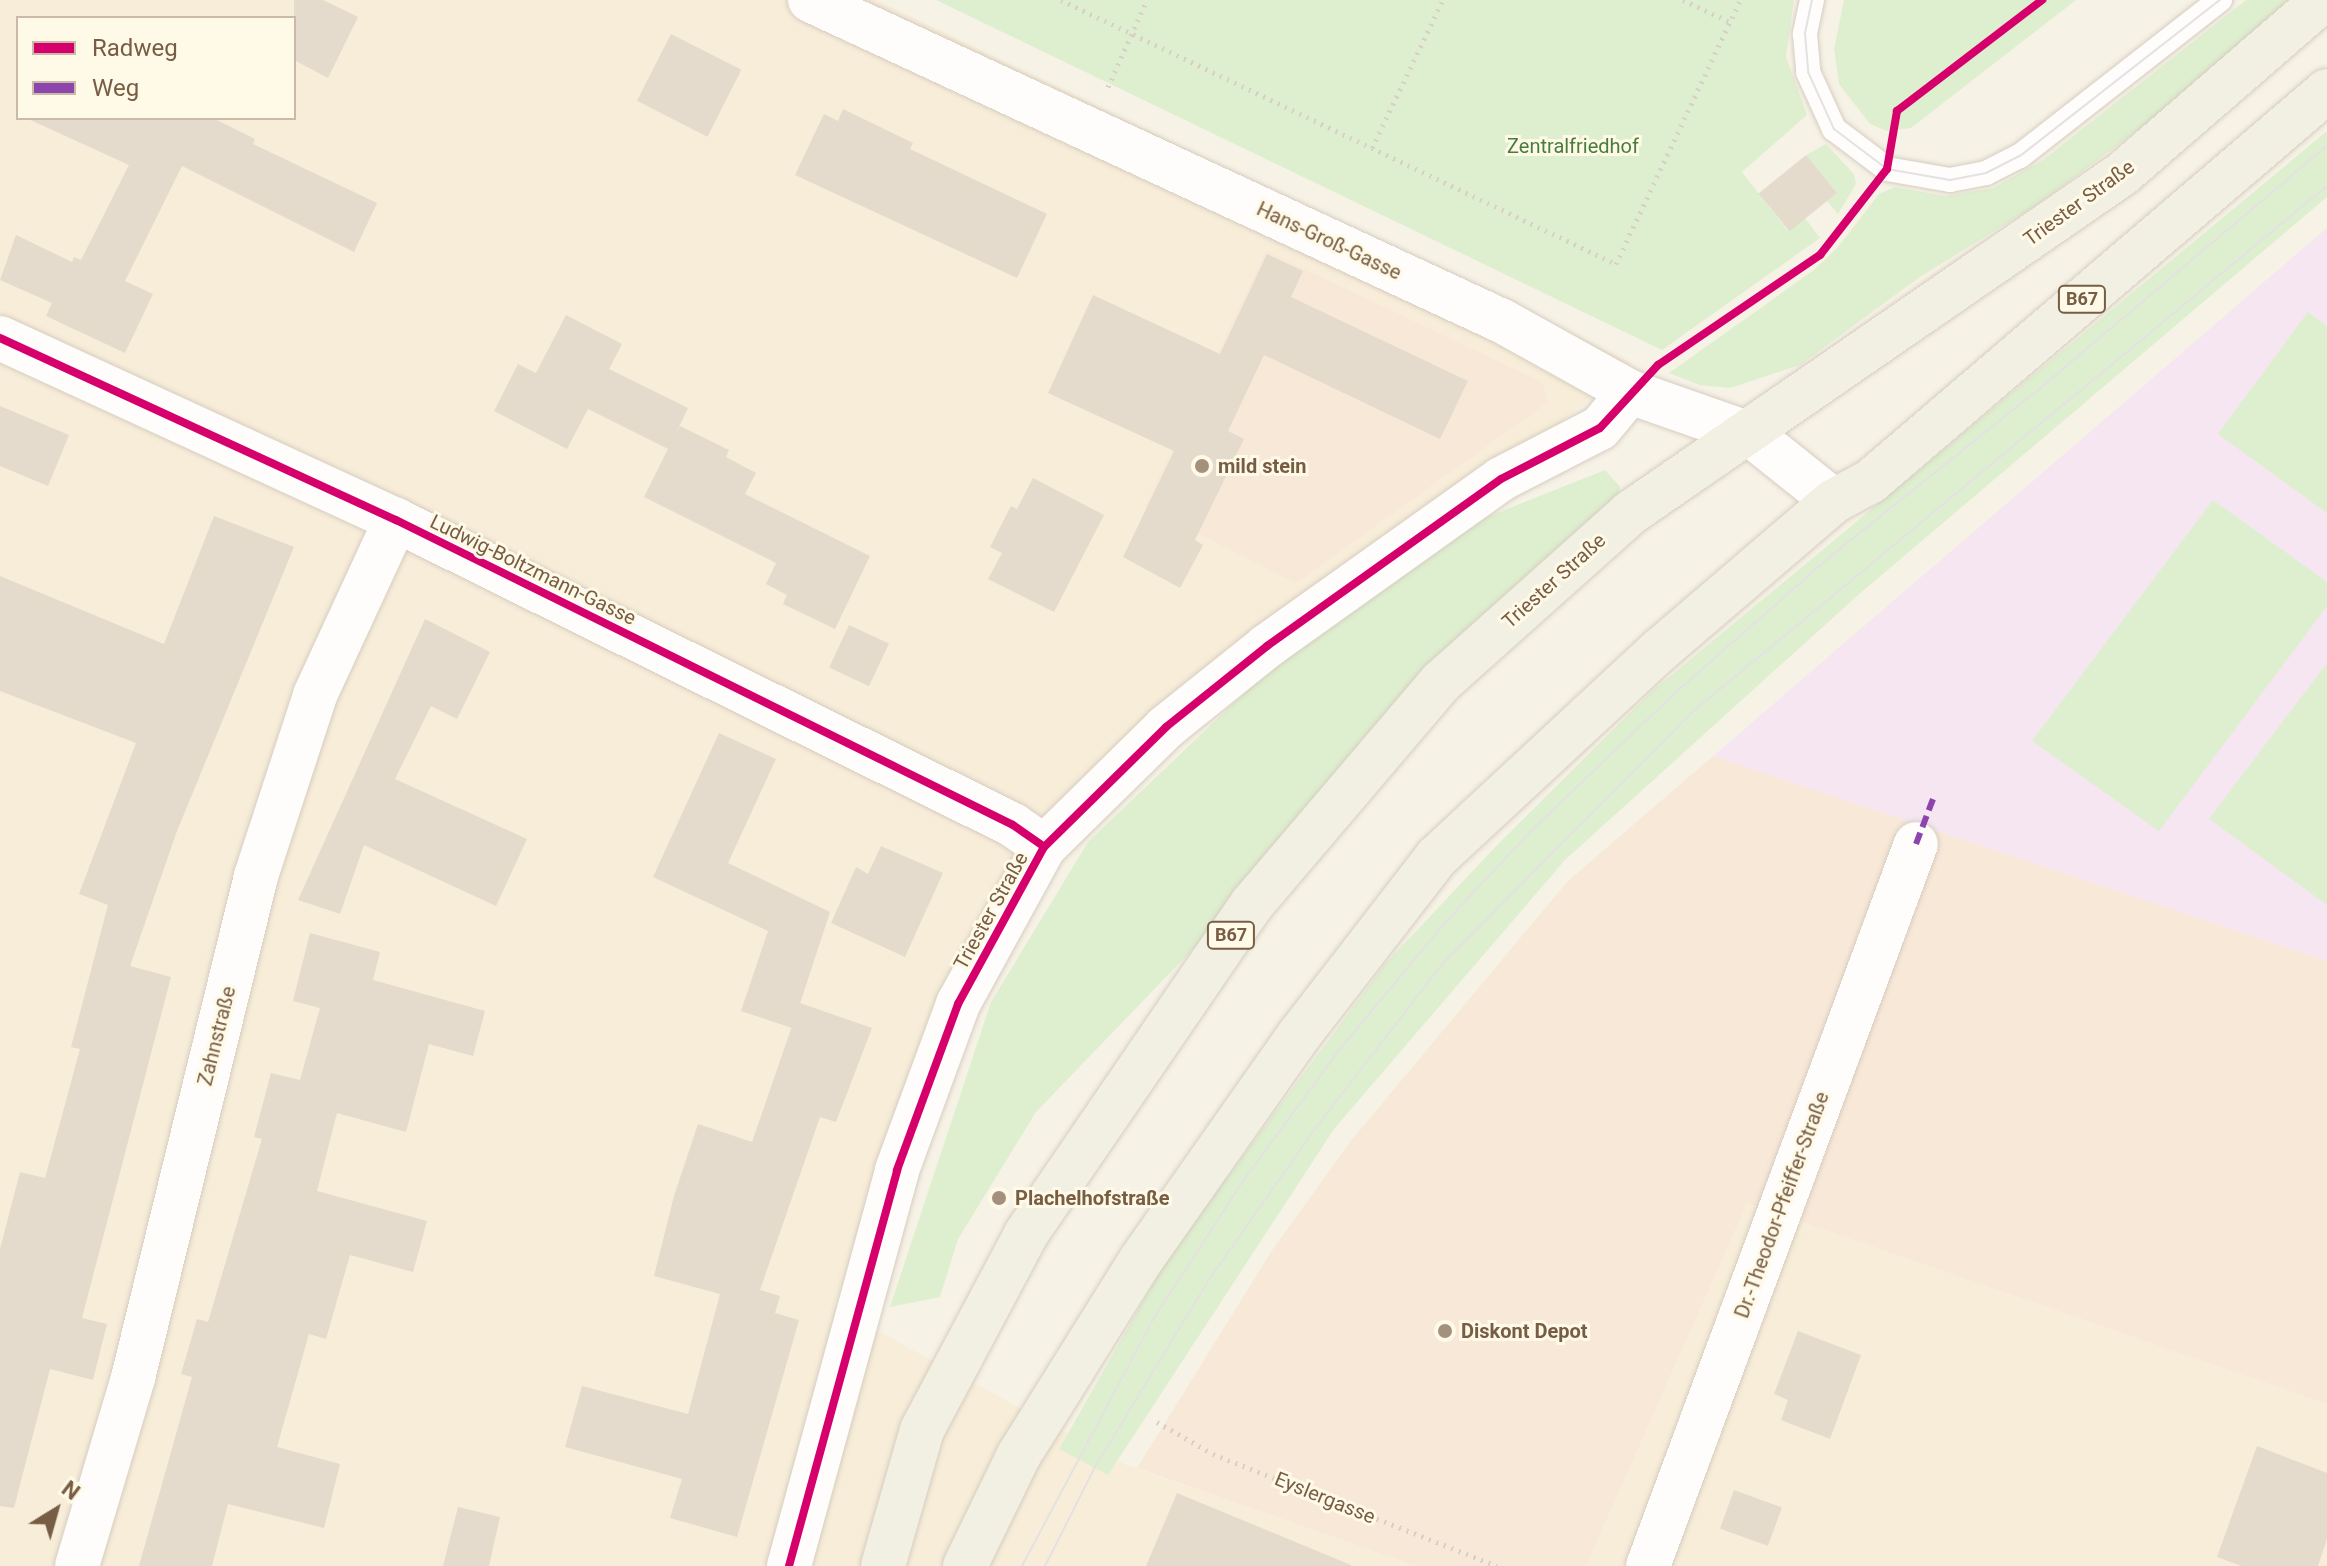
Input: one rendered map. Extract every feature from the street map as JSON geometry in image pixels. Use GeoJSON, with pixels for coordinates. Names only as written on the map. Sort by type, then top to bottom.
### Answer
{"type":"FeatureCollection","features":[{"type":"Feature","properties":{"kind":"main road","name":"Triester Straße"},"geometry":{"type":"LineString","coordinates":[[883,1566],[922,1430],[1026,1234],[1252,904],[1441,682],[1630,513],[1750,434],[2122,174],[2323,0]]}},
{"type":"Feature","properties":{"kind":"main road","name":"B67"},"geometry":{"type":"LineString","coordinates":[[965,1566],[1019,1455],[1141,1260],[1300,1034],[1437,857],[1660,650],[1834,501],[1871,481],[2327,91]]}},
{"type":"Feature","properties":{"kind":"street","name":"Hans-Groß-Gasse"},"geometry":{"type":"LineString","coordinates":[[810,0],[1502,321],[1630,392],[1750,434],[1834,501]]}},
{"type":"Feature","properties":{"kind":"street","name":"Ludwig-Boltzmann-Gasse"},"geometry":{"type":"LineString","coordinates":[[0,338],[396,520],[1013,825],[1044,847]]}},
{"type":"Feature","properties":{"kind":"street","name":"Triester Straße"},"geometry":{"type":"LineString","coordinates":[[789,1566],[897,1170],[958,1004],[1044,847],[1166,727],[1267,646],[1501,479],[1600,428],[1630,392]]}},
{"type":"Feature","properties":{"kind":"street","name":"Zahnstraße"},"geometry":{"type":"LineString","coordinates":[[77,1566],[133,1378],[256,876],[315,695],[396,520]]}},
{"type":"Feature","properties":{"kind":"street","name":"Dr.-Theodor-Pfeiffer-Straße"},"geometry":{"type":"LineString","coordinates":[[1648,1566],[1916,844]]}},
{"type":"Feature","properties":{"kind":"lane"},"geometry":{"type":"LineString","coordinates":[[1812,0],[1805,34],[1808,72],[1834,129],[1887,169],[1950,180],[1986,173],[2020,156],[2220,0]]}},
{"type":"Feature","properties":{"kind":"path"},"geometry":{"type":"LineString","coordinates":[[1061,0],[1616,264],[1740,0]]}},
{"type":"Feature","properties":{"kind":"path"},"geometry":{"type":"LineString","coordinates":[[1090,129],[1147,0]]}},
{"type":"Feature","properties":{"kind":"path"},"geometry":{"type":"LineString","coordinates":[[1372,148],[1443,0]]}},
{"type":"Feature","properties":{"kind":"path"},"geometry":{"type":"LineString","coordinates":[[1683,0],[1730,22]]}},
{"type":"Feature","properties":{"kind":"shaded area"},"geometry":{"type":"Polygon","coordinates":[[[0,0],[876,0],[1632,363],[1053,846],[833,1307],[1126,1465],[1416,1566],[0,1566],[0,0]]]}},
{"type":"Feature","properties":{"kind":"shaded area"},"geometry":{"type":"Polygon","coordinates":[[[2327,228],[2327,961],[1713,756],[2327,228]]]}},
{"type":"Feature","properties":{"kind":"shaded area"},"geometry":{"type":"Polygon","coordinates":[[[1266,251],[1542,382],[1548,402],[1296,583],[1145,507],[1266,251]]]}},
{"type":"Feature","properties":{"kind":"shaded area"},"geometry":{"type":"Polygon","coordinates":[[[1713,756],[2327,961],[2327,1404],[1747,1203],[1586,1566],[1416,1566],[1137,1468],[1273,1249],[1350,1142],[1567,882],[1713,756]]]}},
{"type":"Feature","properties":{"kind":"shaded area"},"geometry":{"type":"Polygon","coordinates":[[[1747,1203],[2327,1404],[2327,1566],[1586,1566],[1747,1203]]]}},
{"type":"Feature","properties":{"kind":"green space","name":"Zentralfriedhof"},"geometry":{"type":"Polygon","coordinates":[[[936,0],[1794,0],[1786,56],[1807,115],[1742,172],[1788,231],[1805,218],[1820,238],[1662,350],[936,0]]]}},
{"type":"Feature","properties":{"kind":"green space"},"geometry":{"type":"Polygon","coordinates":[[[1844,0],[2076,0],[1911,128],[1887,131],[1870,124],[1839,84],[1834,49],[1844,0]]]}},
{"type":"Feature","properties":{"kind":"green space"},"geometry":{"type":"Polygon","coordinates":[[[2246,0],[2300,0],[2238,56],[2038,204],[1920,277],[1800,365],[1730,388],[1699,385],[1669,373],[1814,270],[1838,247],[1879,194],[1895,187],[1945,196],[1993,188],[2043,160],[2246,0]]]}},
{"type":"Feature","properties":{"kind":"green space"},"geometry":{"type":"Polygon","coordinates":[[[2327,131],[2327,197],[1857,596],[1565,860],[1334,1129],[1108,1475],[1059,1449],[1170,1254],[1385,964],[1502,840],[1650,693],[2327,131]]]}},
{"type":"Feature","properties":{"kind":"green space"},"geometry":{"type":"Polygon","coordinates":[[[1826,144],[1854,174],[1856,184],[1838,214],[1827,201],[1836,193],[1806,155],[1826,144]]]}},
{"type":"Feature","properties":{"kind":"green space"},"geometry":{"type":"Polygon","coordinates":[[[2308,312],[2327,326],[2327,513],[2218,434],[2308,312]]]}},
{"type":"Feature","properties":{"kind":"green space"},"geometry":{"type":"Polygon","coordinates":[[[1605,470],[1620,487],[1618,508],[1036,1112],[958,1239],[940,1297],[890,1307],[991,1002],[1088,842],[1258,680],[1462,527],[1605,470]]]}},
{"type":"Feature","properties":{"kind":"green space"},"geometry":{"type":"Polygon","coordinates":[[[2213,500],[2327,582],[2327,606],[2159,831],[2032,741],[2213,500]]]}},
{"type":"Feature","properties":{"kind":"green space"},"geometry":{"type":"Polygon","coordinates":[[[2327,663],[2327,905],[2209,819],[2327,663]]]}},
{"type":"Feature","properties":{"kind":"building"},"geometry":{"type":"Polygon","coordinates":[[[294,0],[323,0],[358,17],[328,78],[296,61],[294,0]]]}},
{"type":"Feature","properties":{"kind":"building"},"geometry":{"type":"Polygon","coordinates":[[[671,34],[741,70],[707,137],[637,101],[671,34]]]}},
{"type":"Feature","properties":{"kind":"building"},"geometry":{"type":"Polygon","coordinates":[[[843,109],[913,143],[910,149],[1047,214],[1017,278],[795,175],[824,114],[838,121],[843,109]]]}},
{"type":"Feature","properties":{"kind":"building"},"geometry":{"type":"Polygon","coordinates":[[[30,120],[217,120],[255,139],[253,144],[377,203],[354,252],[182,166],[125,281],[153,294],[125,353],[46,316],[52,303],[0,280],[16,235],[72,262],[74,257],[81,260],[129,165],[30,120]]]}},
{"type":"Feature","properties":{"kind":"building"},"geometry":{"type":"Polygon","coordinates":[[[1806,155],[1837,193],[1789,231],[1759,193],[1806,155]]]}},
{"type":"Feature","properties":{"kind":"building"},"geometry":{"type":"Polygon","coordinates":[[[1267,254],[1303,271],[1291,297],[1468,381],[1440,439],[1264,355],[1228,431],[1244,439],[1195,540],[1203,545],[1180,588],[1123,557],[1174,451],[1048,393],[1093,295],[1220,354],[1267,254]]]}},
{"type":"Feature","properties":{"kind":"building"},"geometry":{"type":"Polygon","coordinates":[[[566,315],[622,344],[609,369],[688,408],[676,433],[680,426],[729,450],[726,457],[756,473],[745,494],[870,556],[835,629],[783,604],[787,595],[766,584],[776,563],[644,497],[668,449],[588,409],[567,449],[494,411],[518,364],[536,373],[566,315]]]}},
{"type":"Feature","properties":{"kind":"building"},"geometry":{"type":"Polygon","coordinates":[[[0,406],[69,435],[48,486],[0,466],[0,406]]]}},
{"type":"Feature","properties":{"kind":"building"},"geometry":{"type":"Polygon","coordinates":[[[1033,478],[1104,515],[1054,612],[988,579],[1002,553],[990,547],[1011,506],[1017,509],[1033,478]]]}},
{"type":"Feature","properties":{"kind":"building"},"geometry":{"type":"Polygon","coordinates":[[[214,516],[294,547],[177,831],[130,966],[171,977],[82,1318],[107,1324],[93,1380],[50,1369],[14,1508],[0,1506],[0,1249],[20,1172],[45,1178],[80,1049],[71,1047],[108,905],[79,894],[136,743],[0,691],[0,576],[164,644],[214,516]]]}},
{"type":"Feature","properties":{"kind":"building"},"geometry":{"type":"Polygon","coordinates":[[[425,619],[490,652],[457,719],[431,706],[395,779],[527,839],[496,906],[364,845],[340,914],[298,900],[425,619]]]}},
{"type":"Feature","properties":{"kind":"building"},"geometry":{"type":"Polygon","coordinates":[[[849,625],[889,644],[869,686],[829,668],[849,625]]]}},
{"type":"Feature","properties":{"kind":"building"},"geometry":{"type":"Polygon","coordinates":[[[719,733],[776,759],[728,863],[830,912],[792,1028],[741,1011],[768,931],[653,877],[719,733]]]}},
{"type":"Feature","properties":{"kind":"building"},"geometry":{"type":"Polygon","coordinates":[[[881,846],[943,873],[905,957],[831,923],[856,867],[868,874],[881,846]]]}},
{"type":"Feature","properties":{"kind":"building"},"geometry":{"type":"Polygon","coordinates":[[[310,933],[380,952],[373,980],[485,1011],[473,1056],[429,1044],[406,1132],[337,1113],[317,1191],[427,1221],[413,1272],[350,1255],[326,1339],[309,1334],[277,1447],[340,1464],[324,1528],[228,1504],[212,1566],[139,1566],[192,1377],[181,1374],[197,1319],[208,1322],[262,1139],[254,1137],[271,1073],[300,1080],[320,1008],[293,1001],[310,933]]]}},
{"type":"Feature","properties":{"kind":"building"},"geometry":{"type":"Polygon","coordinates":[[[800,1003],[872,1028],[836,1122],[820,1117],[760,1290],[780,1296],[775,1313],[799,1320],[737,1537],[670,1518],[682,1479],[565,1447],[582,1386],[688,1414],[720,1294],[654,1276],[674,1196],[698,1124],[752,1142],[800,1003]]]}},
{"type":"Feature","properties":{"kind":"building"},"geometry":{"type":"Polygon","coordinates":[[[1798,1331],[1861,1355],[1830,1439],[1781,1420],[1788,1400],[1774,1394],[1798,1331]]]}},
{"type":"Feature","properties":{"kind":"building"},"geometry":{"type":"Polygon","coordinates":[[[2257,1446],[2327,1473],[2327,1539],[2318,1566],[2241,1566],[2217,1557],[2257,1446]]]}},
{"type":"Feature","properties":{"kind":"building"},"geometry":{"type":"Polygon","coordinates":[[[1734,1490],[1782,1507],[1768,1546],[1720,1529],[1734,1490]]]}},
{"type":"Feature","properties":{"kind":"building"},"geometry":{"type":"Polygon","coordinates":[[[1177,1493],[1351,1565],[1351,1566],[1146,1566],[1177,1493]]]}},
{"type":"Feature","properties":{"kind":"building"},"geometry":{"type":"Polygon","coordinates":[[[458,1507],[500,1517],[489,1566],[443,1566],[458,1507]]]}},
{"type":"Feature","properties":{"kind":"tram line"},"geometry":{"type":"LineString","coordinates":[[1812,0],[1805,34],[1808,72],[1834,129],[1887,169],[1950,180],[1986,173],[2020,156],[2220,0]]}},
{"type":"Feature","properties":{"kind":"tram line"},"geometry":{"type":"LineString","coordinates":[[1022,1566],[1154,1318],[1243,1181],[1340,1049],[1442,926],[1531,831],[1676,692],[1832,555],[2038,390],[2327,146]]}},
{"type":"Feature","properties":{"kind":"tram line"},"geometry":{"type":"LineString","coordinates":[[1045,1566],[1095,1467],[1208,1281],[1314,1130],[1444,962],[1690,714],[2327,186]]}},
{"type":"Feature","properties":{"kind":"marked path"},"geometry":{"type":"LineString","coordinates":[[1916,844],[1933,799]]}},
{"type":"Feature","properties":{"kind":"cycle path"},"geometry":{"type":"LineString","coordinates":[[789,1566],[897,1170],[958,1004],[1044,847],[1166,727],[1267,646],[1501,479],[1600,428],[1658,365],[1820,255],[1887,169],[1897,111],[2042,0]]}},
{"type":"Feature","properties":{"kind":"cycle path"},"geometry":{"type":"LineString","coordinates":[[0,338],[396,520],[1013,825],[1044,847]]}},
{"type":"Feature","properties":{"kind":"place","name":"mild stein"},"geometry":{"type":"Point","coordinates":[1202,466]}},
{"type":"Feature","properties":{"kind":"place","name":"Plachelhofstraße"},"geometry":{"type":"Point","coordinates":[999,1198]}},
{"type":"Feature","properties":{"kind":"place","name":"Diskont Depot"},"geometry":{"type":"Point","coordinates":[1445,1331]}}]}
